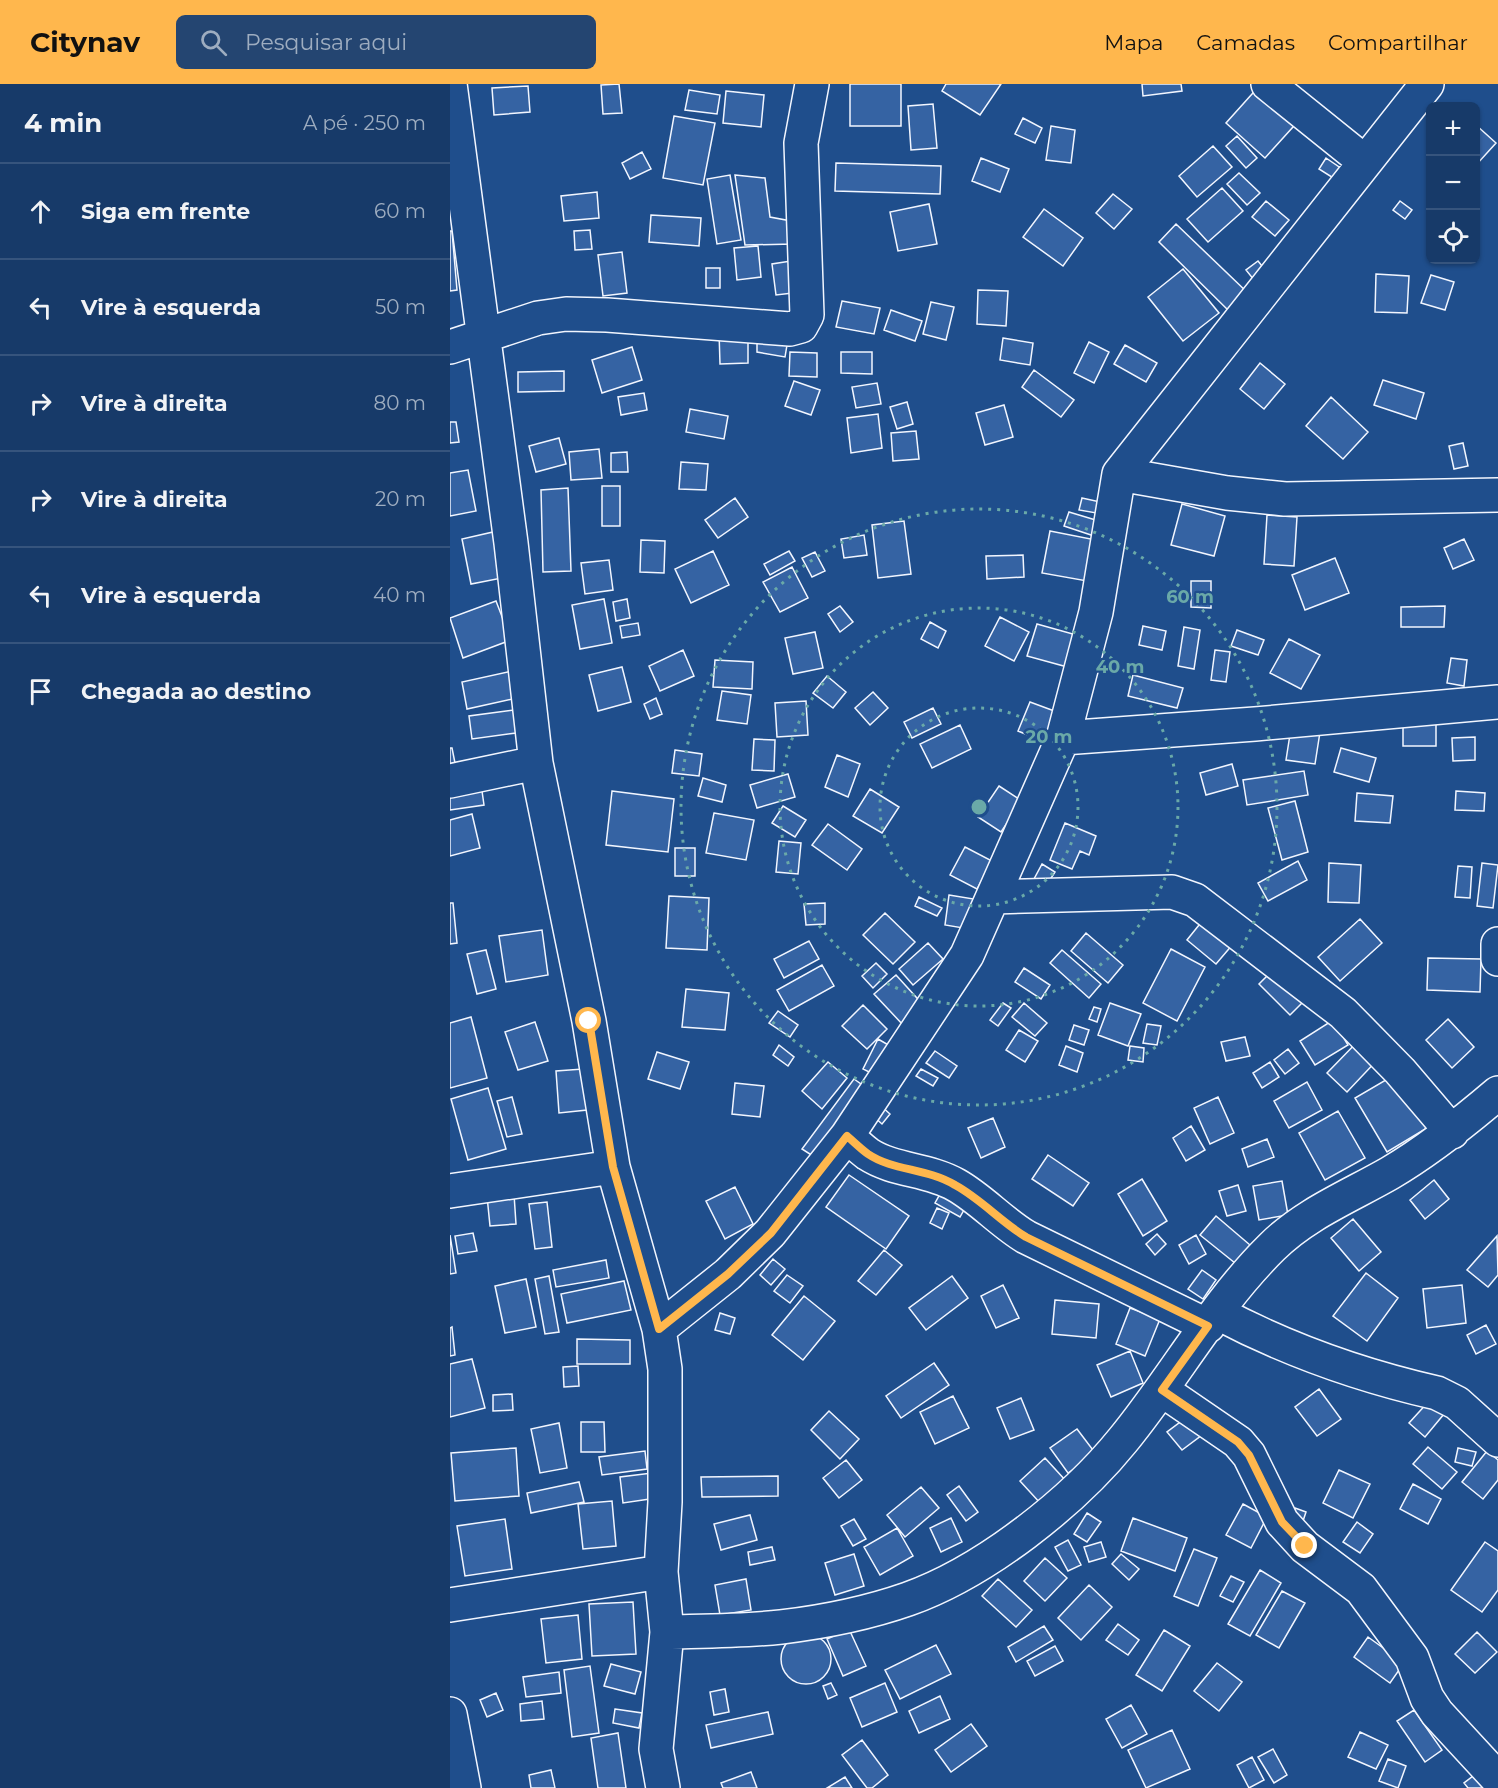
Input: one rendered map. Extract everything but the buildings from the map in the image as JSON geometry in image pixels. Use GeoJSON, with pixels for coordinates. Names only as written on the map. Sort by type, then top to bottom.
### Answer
{"type":"FeatureCollection","features":[{"type":"Feature","properties":{"kind":"street"},"geometry":{"type":"LineString","coordinates":[[450,84],[485,335],[536,763],[589,1021],[613,1167],[659,1329],[665,1369],[665,1502],[661,1572],[667,1632],[656,1749],[663,1788]]}},
{"type":"Feature","properties":{"kind":"street"},"geometry":{"type":"LineString","coordinates":[[450,347],[538,318],[566,314],[607,315],[790,330],[801,326],[807,315],[801,143],[812,84]]}},
{"type":"Feature","properties":{"kind":"street"},"geometry":{"type":"LineString","coordinates":[[1268,84],[1365,162]]}},
{"type":"Feature","properties":{"kind":"street"},"geometry":{"type":"LineString","coordinates":[[659,1329],[728,1274],[771,1233],[847,1136],[967,955],[1063,738],[1096,612],[1119,474],[1428,84]]}},
{"type":"Feature","properties":{"kind":"street"},"geometry":{"type":"LineString","coordinates":[[1119,474],[1227,493],[1285,499],[1498,495]]}},
{"type":"Feature","properties":{"kind":"street"},"geometry":{"type":"LineString","coordinates":[[1063,738],[1255,724],[1498,702]]}},
{"type":"Feature","properties":{"kind":"street"},"geometry":{"type":"LineString","coordinates":[[450,781],[536,763]]}},
{"type":"Feature","properties":{"kind":"street"},"geometry":{"type":"LineString","coordinates":[[993,897],[1172,892],[1195,900],[1343,1013],[1400,1071],[1452,1132]]}},
{"type":"Feature","properties":{"kind":"street"},"geometry":{"type":"LineString","coordinates":[[1498,944],[1498,959]]}},
{"type":"Feature","properties":{"kind":"street"},"geometry":{"type":"LineString","coordinates":[[667,1632],[781,1627],[847,1616],[909,1599],[966,1571],[1047,1515],[1121,1443],[1248,1271],[1275,1244],[1301,1224],[1391,1172],[1452,1132],[1498,1093]]}},
{"type":"Feature","properties":{"kind":"street"},"geometry":{"type":"LineString","coordinates":[[847,1136],[869,1155],[892,1165],[928,1172],[956,1185],[1006,1225],[1026,1237],[1213,1320],[1302,1352],[1437,1393],[1457,1403],[1498,1440]]}},
{"type":"Feature","properties":{"kind":"street"},"geometry":{"type":"LineString","coordinates":[[450,1191],[613,1167]]}},
{"type":"Feature","properties":{"kind":"street"},"geometry":{"type":"LineString","coordinates":[[1162,1390],[1238,1442],[1249,1455],[1282,1522],[1305,1546],[1362,1589],[1412,1658],[1427,1698],[1437,1713],[1498,1779]]}},
{"type":"Feature","properties":{"kind":"street"},"geometry":{"type":"LineString","coordinates":[[450,1605],[661,1572]]}},
{"type":"Feature","properties":{"kind":"street"},"geometry":{"type":"LineString","coordinates":[[450,1714],[464,1788]]}},
{"type":"Feature","properties":{"kind":"route"},"geometry":{"type":"LineString","coordinates":[[589,1021],[613,1167],[659,1329],[728,1274],[771,1233],[847,1136],[869,1155],[892,1165],[928,1172],[956,1185],[1006,1225],[1026,1237],[1208,1326],[1162,1390],[1238,1442],[1249,1455],[1282,1522],[1305,1546]]}}]}
